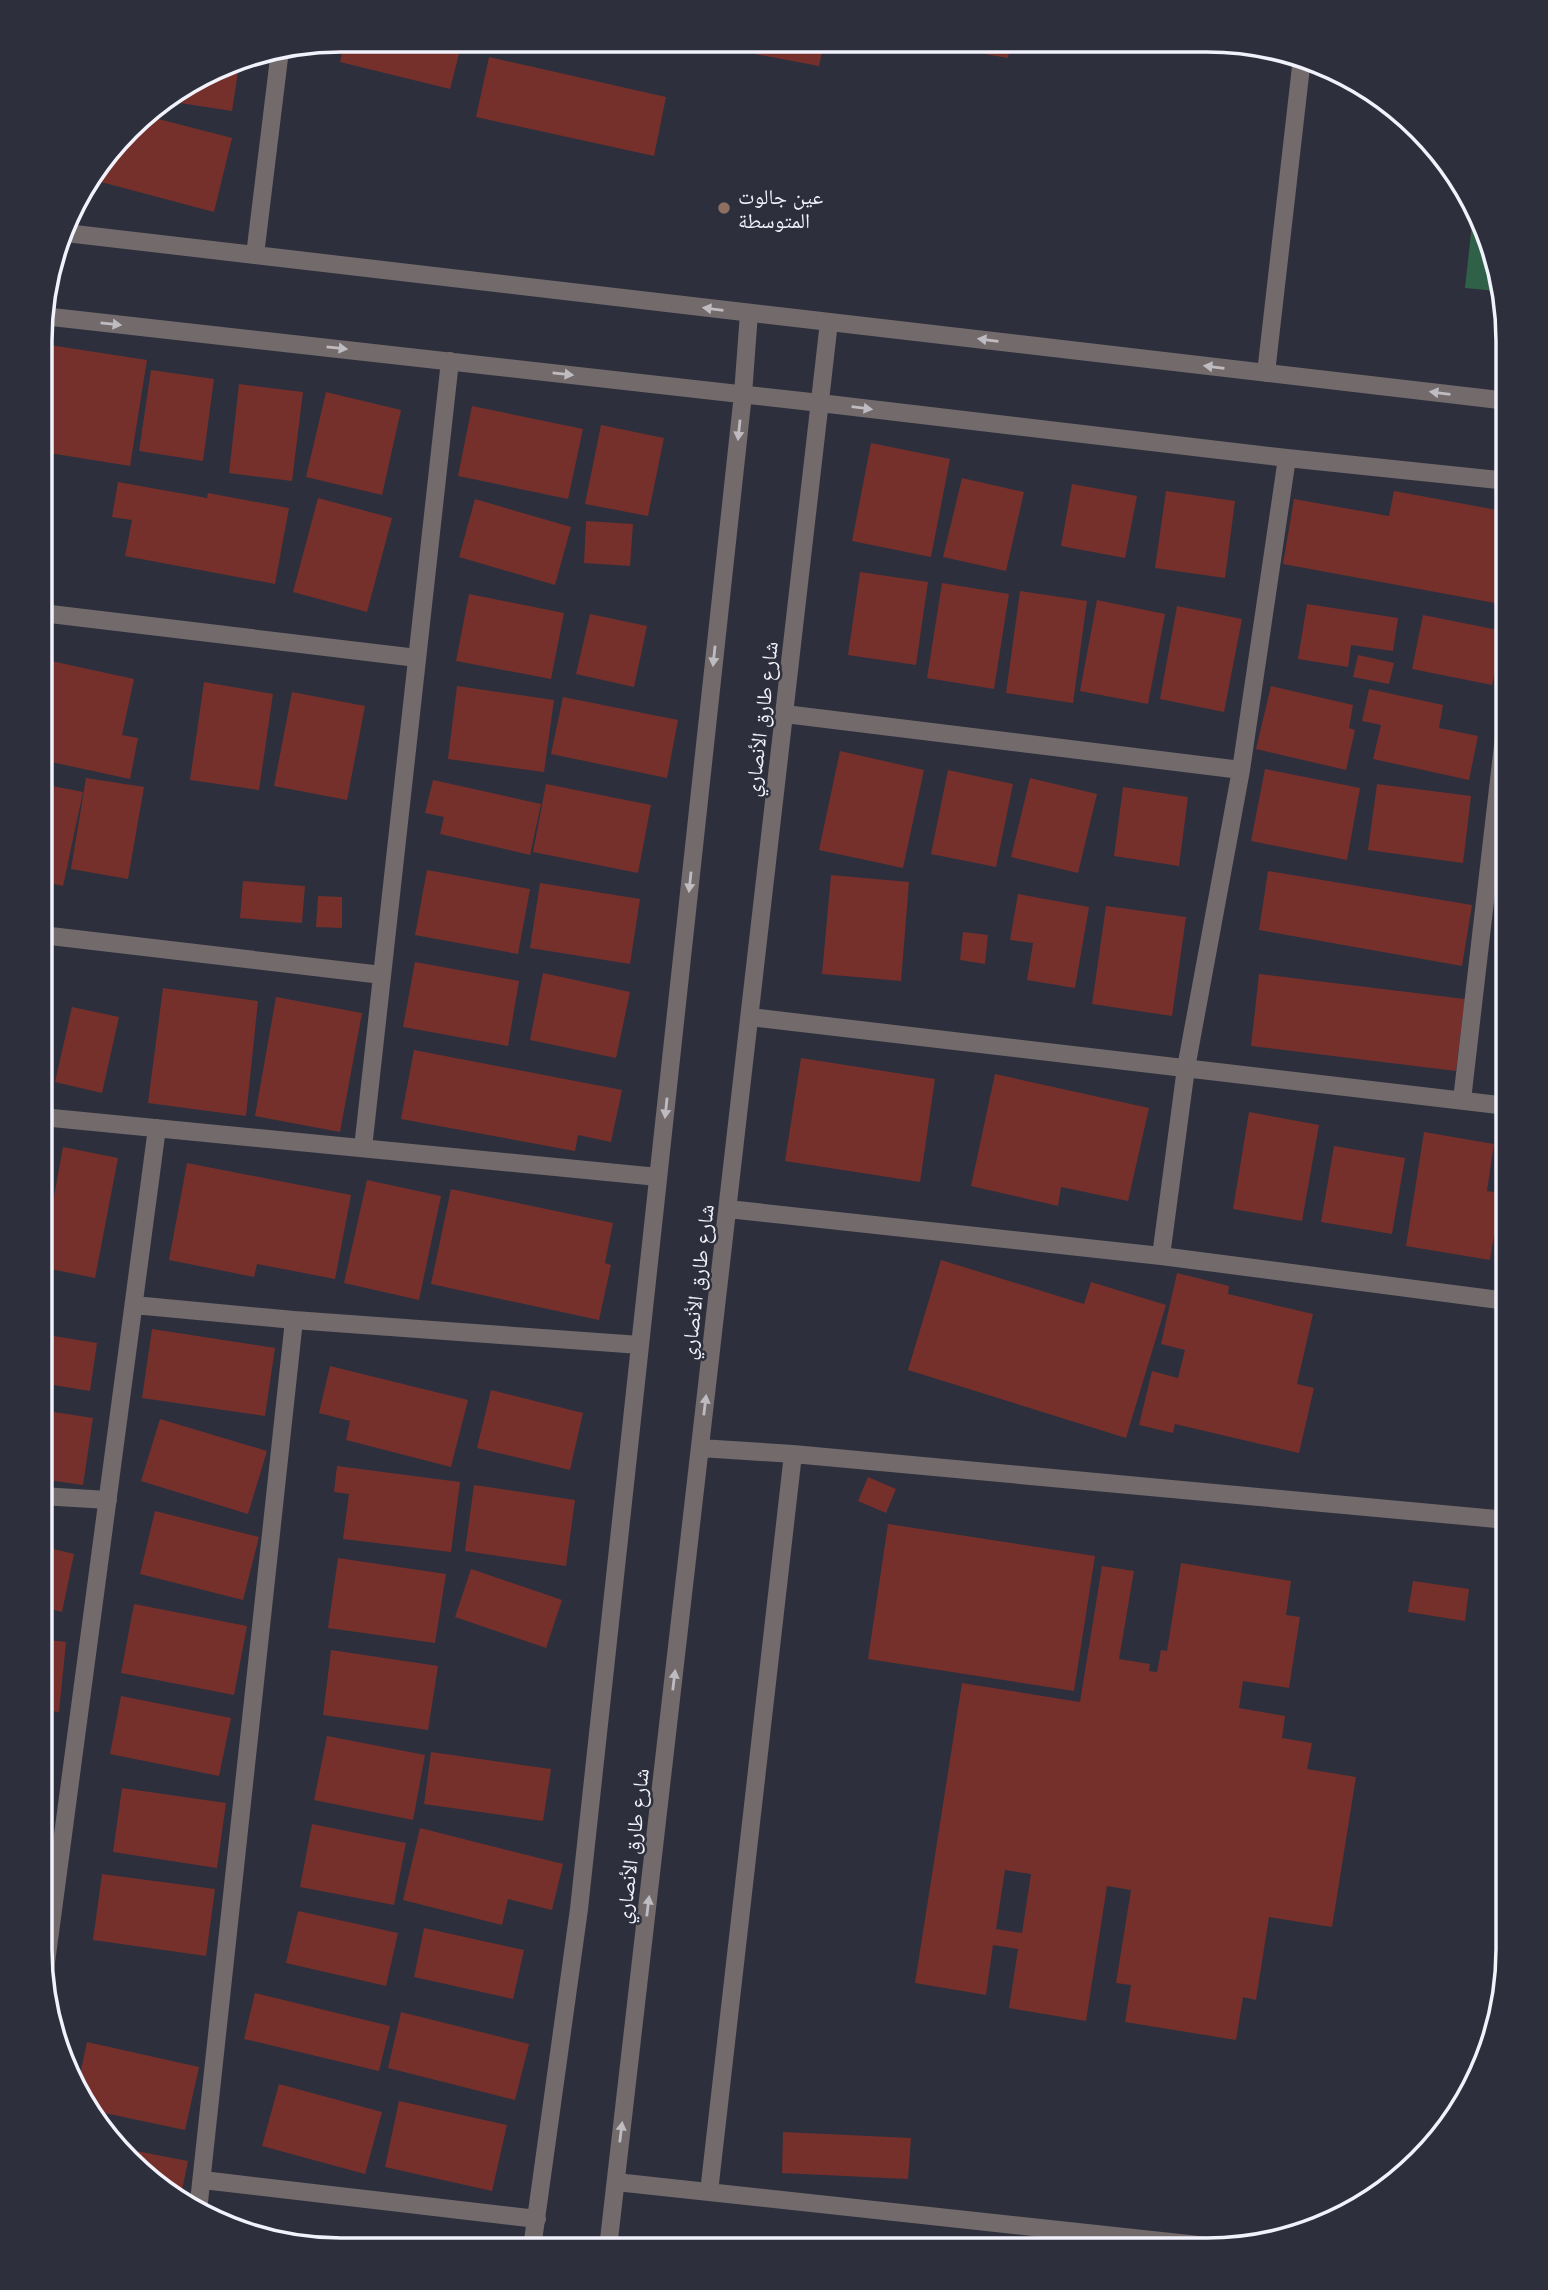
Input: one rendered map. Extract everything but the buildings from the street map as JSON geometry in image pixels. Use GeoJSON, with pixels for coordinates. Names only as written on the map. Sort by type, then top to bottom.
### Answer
{"type":"FeatureCollection","features":[{"type":"Feature","properties":{"kind":"street"},"geometry":{"type":"LineString","coordinates":[[255,255],[279,59]]}},
{"type":"Feature","properties":{"kind":"street"},"geometry":{"type":"LineString","coordinates":[[1266,373],[1301,68]]}},
{"type":"Feature","properties":{"kind":"street"},"geometry":{"type":"LineString","coordinates":[[73,234],[1496,400]]}},
{"type":"Feature","properties":{"kind":"street"},"geometry":{"type":"LineString","coordinates":[[533,2238],[579,1909],[743,394],[749,313]]}},
{"type":"Feature","properties":{"kind":"street"},"geometry":{"type":"LineString","coordinates":[[54,317],[1496,480]]}},
{"type":"Feature","properties":{"kind":"street","name":"شارع طارق الأنصاري"},"geometry":{"type":"LineString","coordinates":[[609,2238],[829,322]]}},
{"type":"Feature","properties":{"kind":"street"},"geometry":{"type":"LineString","coordinates":[[363,1148],[450,361]]}},
{"type":"Feature","properties":{"kind":"street"},"geometry":{"type":"LineString","coordinates":[[1161,1256],[1186,1068],[1241,769],[1287,458]]}},
{"type":"Feature","properties":{"kind":"street"},"geometry":{"type":"LineString","coordinates":[[52,614],[417,658]]}},
{"type":"Feature","properties":{"kind":"street"},"geometry":{"type":"LineString","coordinates":[[785,713],[1241,769]]}},
{"type":"Feature","properties":{"kind":"street"},"geometry":{"type":"LineString","coordinates":[[1462,1100],[1496,843]]}},
{"type":"Feature","properties":{"kind":"street"},"geometry":{"type":"LineString","coordinates":[[52,935],[382,975]]}},
{"type":"Feature","properties":{"kind":"street"},"geometry":{"type":"LineString","coordinates":[[750,1017],[1496,1104]]}},
{"type":"Feature","properties":{"kind":"street"},"geometry":{"type":"LineString","coordinates":[[52,1118],[658,1177]]}},
{"type":"Feature","properties":{"kind":"street"},"geometry":{"type":"LineString","coordinates":[[52,1918],[157,1128]]}},
{"type":"Feature","properties":{"kind":"street"},"geometry":{"type":"LineString","coordinates":[[728,1209],[1161,1256],[1496,1300]]}},
{"type":"Feature","properties":{"kind":"street"},"geometry":{"type":"LineString","coordinates":[[134,1306],[640,1345]]}},
{"type":"Feature","properties":{"kind":"street"},"geometry":{"type":"LineString","coordinates":[[200,2201],[294,1320]]}},
{"type":"Feature","properties":{"kind":"street"},"geometry":{"type":"LineString","coordinates":[[700,1448],[793,1454],[1496,1519]]}},
{"type":"Feature","properties":{"kind":"street"},"geometry":{"type":"LineString","coordinates":[[709,2192],[793,1454]]}},
{"type":"Feature","properties":{"kind":"street"},"geometry":{"type":"LineString","coordinates":[[52,1497],[108,1500]]}},
{"type":"Feature","properties":{"kind":"street"},"geometry":{"type":"LineString","coordinates":[[203,2180],[537,2219]]}},
{"type":"Feature","properties":{"kind":"street"},"geometry":{"type":"LineString","coordinates":[[616,2182],[1126,2238]]}},
{"type":"Feature","properties":{"kind":"green space"},"geometry":{"type":"Polygon","coordinates":[[[1472,226],[1486,266],[1491,291],[1465,288],[1472,226]]]}},
{"type":"Feature","properties":{"kind":"place","name":"عين جالوت المتوسطة"},"geometry":{"type":"Point","coordinates":[724,208]}}]}
